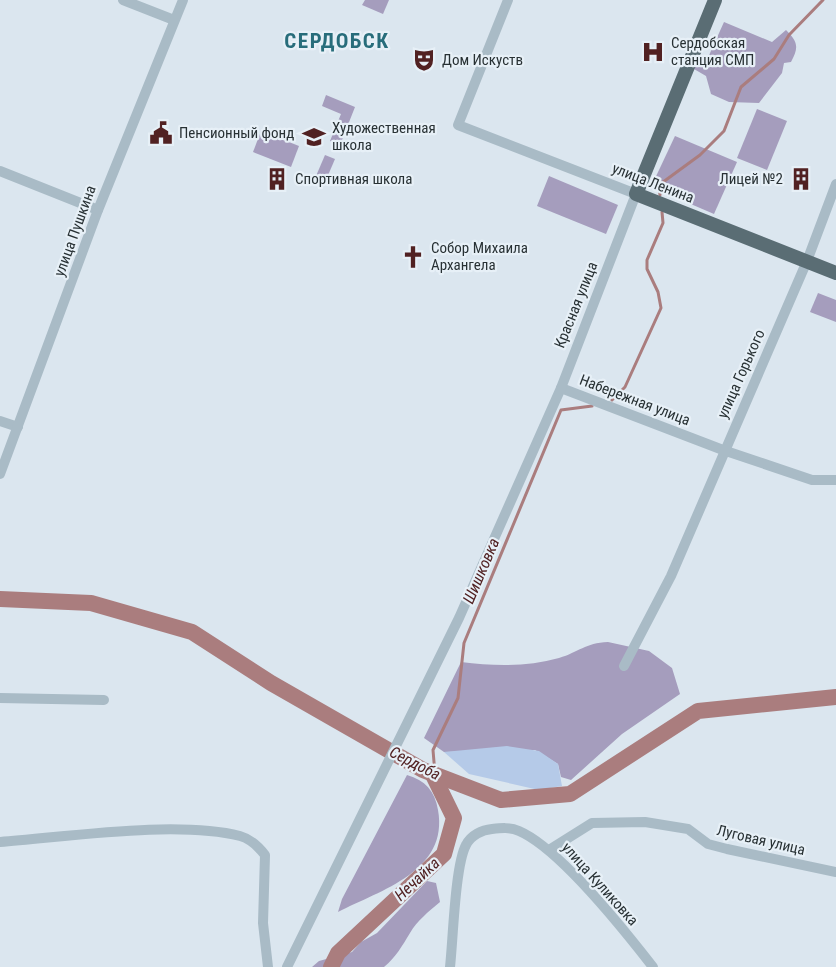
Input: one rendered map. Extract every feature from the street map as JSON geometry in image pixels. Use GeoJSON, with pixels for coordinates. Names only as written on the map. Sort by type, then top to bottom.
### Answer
{"type":"FeatureCollection","features":[{"type":"Feature","properties":{"kind":"main road","name":"Красная улица"},"geometry":{"type":"LineString","coordinates":[[636,194],[715,0]]}},
{"type":"Feature","properties":{"kind":"main road","name":"улица Ленина"},"geometry":{"type":"LineString","coordinates":[[636,194],[836,273]]}},
{"type":"Feature","properties":{"kind":"street"},"geometry":{"type":"LineString","coordinates":[[123,0],[174,20]]}},
{"type":"Feature","properties":{"kind":"street","name":"улица Пушкина"},"geometry":{"type":"LineString","coordinates":[[0,474],[98,210],[183,0]]}},
{"type":"Feature","properties":{"kind":"street","name":"улица Ленина"},"geometry":{"type":"LineString","coordinates":[[508,0],[458,125],[636,194]]}},
{"type":"Feature","properties":{"kind":"street"},"geometry":{"type":"LineString","coordinates":[[0,171],[98,210]]}},
{"type":"Feature","properties":{"kind":"street","name":"улица Горького"},"geometry":{"type":"LineString","coordinates":[[624,666],[671,576],[723,450],[807,261],[836,184]]}},
{"type":"Feature","properties":{"kind":"street","name":"Красная улица"},"geometry":{"type":"LineString","coordinates":[[287,967],[459,618],[561,388],[636,194]]}},
{"type":"Feature","properties":{"kind":"street","name":"Набережная улица"},"geometry":{"type":"LineString","coordinates":[[561,388],[723,450],[812,480],[836,480]]}},
{"type":"Feature","properties":{"kind":"street"},"geometry":{"type":"LineString","coordinates":[[0,421],[18,427]]}},
{"type":"Feature","properties":{"kind":"street"},"geometry":{"type":"LineString","coordinates":[[0,698],[104,700]]}},
{"type":"Feature","properties":{"kind":"street","name":"Луговая улица"},"geometry":{"type":"LineString","coordinates":[[549,850],[592,823],[645,822],[688,829],[708,844],[727,849],[836,872]]}},
{"type":"Feature","properties":{"kind":"street","name":"улица Куликовка"},"geometry":{"type":"LineString","coordinates":[[450,967],[462,858],[466,845],[472,837],[486,830],[506,828],[519,831],[549,850],[653,967]]}},
{"type":"Feature","properties":{"kind":"street"},"geometry":{"type":"LineString","coordinates":[[0,842],[146,831],[196,831],[240,837],[252,842],[264,855],[264,923],[268,967]]}},
{"type":"Feature","properties":{"kind":"shaded area"},"geometry":{"type":"Polygon","coordinates":[[[365,0],[389,0],[383,14],[362,5],[365,0]]]}},
{"type":"Feature","properties":{"kind":"shaded area"},"geometry":{"type":"Polygon","coordinates":[[[724,22],[772,42],[786,30],[795,41],[796,48],[791,62],[784,63],[782,73],[759,103],[729,102],[711,94],[706,76],[694,69],[698,58],[706,62],[724,22]]]}},
{"type":"Feature","properties":{"kind":"shaded area"},"geometry":{"type":"Polygon","coordinates":[[[326,95],[355,107],[340,145],[330,141],[341,114],[322,106],[326,95]]]}},
{"type":"Feature","properties":{"kind":"shaded area"},"geometry":{"type":"Polygon","coordinates":[[[757,109],[787,121],[767,170],[737,158],[757,109]]]}},
{"type":"Feature","properties":{"kind":"shaded area"},"geometry":{"type":"Polygon","coordinates":[[[261,131],[299,146],[291,167],[253,152],[261,131]]]}},
{"type":"Feature","properties":{"kind":"shaded area"},"geometry":{"type":"Polygon","coordinates":[[[675,136],[737,162],[714,214],[651,187],[675,136]]]}},
{"type":"Feature","properties":{"kind":"shaded area"},"geometry":{"type":"Polygon","coordinates":[[[325,155],[335,159],[326,180],[316,176],[325,155]]]}},
{"type":"Feature","properties":{"kind":"shaded area"},"geometry":{"type":"Polygon","coordinates":[[[549,176],[618,205],[606,234],[537,206],[549,176]]]}},
{"type":"Feature","properties":{"kind":"shaded area"},"geometry":{"type":"Polygon","coordinates":[[[818,293],[836,300],[836,322],[810,312],[818,293]]]}},
{"type":"Feature","properties":{"kind":"shaded area"},"geometry":{"type":"Polygon","coordinates":[[[608,642],[649,651],[672,668],[680,694],[622,734],[571,780],[561,777],[558,764],[535,750],[444,752],[424,738],[461,662],[498,665],[535,663],[566,656],[593,644],[608,642]]]}},
{"type":"Feature","properties":{"kind":"shaded area"},"geometry":{"type":"Polygon","coordinates":[[[407,775],[424,783],[434,797],[438,810],[439,831],[433,849],[423,863],[408,876],[338,912],[342,899],[407,775]]]}},
{"type":"Feature","properties":{"kind":"shaded area"},"geometry":{"type":"Polygon","coordinates":[[[427,881],[436,883],[440,902],[416,924],[384,967],[312,967],[319,961],[352,952],[361,942],[377,933],[427,881]]]}},
{"type":"Feature","properties":{"kind":"sand"},"geometry":{"type":"Polygon","coordinates":[[[507,746],[539,751],[558,764],[562,786],[539,790],[469,774],[444,752],[507,746]]]}},
{"type":"Feature","properties":{"kind":"waterway","name":"Шишковка"},"geometry":{"type":"LineString","coordinates":[[660,195],[659,185],[700,155],[724,131],[741,87],[774,59],[789,35],[823,0]]}},
{"type":"Feature","properties":{"kind":"waterway","name":"Шишковка"},"geometry":{"type":"LineString","coordinates":[[612,400],[625,387],[661,308],[658,292],[647,269],[647,260],[663,223],[662,212]]}},
{"type":"Feature","properties":{"kind":"waterway","name":"Шишковка"},"geometry":{"type":"LineString","coordinates":[[435,774],[433,750],[458,698],[464,643],[561,410],[592,406]]}},
{"type":"Feature","properties":{"kind":"waterway","name":"Сердоба"},"geometry":{"type":"LineString","coordinates":[[0,599],[91,603],[192,632],[271,683],[423,770],[501,800],[570,794],[698,711],[836,697]]}},
{"type":"Feature","properties":{"kind":"waterway","name":"Нечайка"},"geometry":{"type":"LineString","coordinates":[[331,967],[338,953],[444,854],[454,818],[432,773]]}},
{"type":"Feature","properties":{"kind":"place","name":"Сердобская станция СМП"},"geometry":{"type":"Point","coordinates":[653,52]}},
{"type":"Feature","properties":{"kind":"place","name":"Дом Искуств"},"geometry":{"type":"Point","coordinates":[424,60]}},
{"type":"Feature","properties":{"kind":"place","name":"Пенсионный фонд"},"geometry":{"type":"Point","coordinates":[161,133]}},
{"type":"Feature","properties":{"kind":"place","name":"Художественная школа"},"geometry":{"type":"Point","coordinates":[314,137]}},
{"type":"Feature","properties":{"kind":"place","name":"Спортивная школа"},"geometry":{"type":"Point","coordinates":[277,179]}},
{"type":"Feature","properties":{"kind":"place","name":"Лицей №2"},"geometry":{"type":"Point","coordinates":[801,179]}},
{"type":"Feature","properties":{"kind":"place","name":"Собор Михаила Архангела"},"geometry":{"type":"Point","coordinates":[413,257]}},
{"type":"Feature","properties":{"kind":"district","name":"СЕРДОБСК"},"geometry":{"type":"Point","coordinates":[337,41]}}]}
